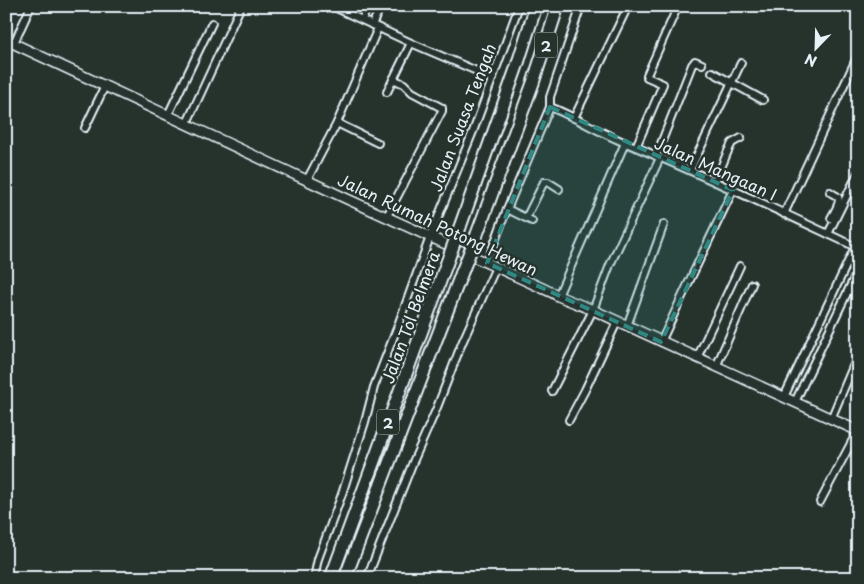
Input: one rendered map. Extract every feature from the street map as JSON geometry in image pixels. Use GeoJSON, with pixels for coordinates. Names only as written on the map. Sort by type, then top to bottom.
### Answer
{"type":"FeatureCollection","features":[{"type":"Feature","properties":{"kind":"highway"},"geometry":{"type":"LineString","coordinates":[[518,66],[536,6]]}},
{"type":"Feature","properties":{"kind":"highway","name":"2"},"geometry":{"type":"LineString","coordinates":[[518,66],[542,6]]}},
{"type":"Feature","properties":{"kind":"highway","name":"2"},"geometry":{"type":"LineString","coordinates":[[533,83],[558,6]]}},
{"type":"Feature","properties":{"kind":"highway"},"geometry":{"type":"LineString","coordinates":[[533,83],[565,6]]}},
{"type":"Feature","properties":{"kind":"highway","name":"Jalan Tol Belmera"},"geometry":{"type":"LineString","coordinates":[[331,578],[518,66]]}},
{"type":"Feature","properties":{"kind":"highway","name":"Jalan Tol Belmera"},"geometry":{"type":"LineString","coordinates":[[345,578],[533,83]]}},
{"type":"Feature","properties":{"kind":"street"},"geometry":{"type":"LineString","coordinates":[[10,41],[31,6]]}},
{"type":"Feature","properties":{"kind":"street"},"geometry":{"type":"LineString","coordinates":[[187,123],[241,6]]}},
{"type":"Feature","properties":{"kind":"street"},"geometry":{"type":"LineString","coordinates":[[332,6],[375,27],[493,78]]}},
{"type":"Feature","properties":{"kind":"street"},"geometry":{"type":"LineString","coordinates":[[362,20],[368,6]]}},
{"type":"Feature","properties":{"kind":"street"},"geometry":{"type":"LineString","coordinates":[[307,180],[337,122],[375,27],[381,6]]}},
{"type":"Feature","properties":{"kind":"street","name":"Jalan Suasa Tengah"},"geometry":{"type":"LineString","coordinates":[[314,578],[318,559],[342,494],[365,422],[374,387],[430,237],[474,129],[519,6]]}},
{"type":"Feature","properties":{"kind":"street"},"geometry":{"type":"LineString","coordinates":[[486,263],[550,107],[550,97],[581,6]]}},
{"type":"Feature","properties":{"kind":"street"},"geometry":{"type":"LineString","coordinates":[[574,118],[628,6]]}},
{"type":"Feature","properties":{"kind":"street"},"geometry":{"type":"LineString","coordinates":[[636,147],[663,84],[646,75],[678,6]]}},
{"type":"Feature","properties":{"kind":"street"},"geometry":{"type":"LineString","coordinates":[[168,115],[212,23]]}},
{"type":"Feature","properties":{"kind":"street","name":"Jalan Rumah Potong Hewan"},"geometry":{"type":"LineString","coordinates":[[10,41],[486,263],[858,431]]}},
{"type":"Feature","properties":{"kind":"street"},"geometry":{"type":"LineString","coordinates":[[387,92],[411,43]]}},
{"type":"Feature","properties":{"kind":"street"},"geometry":{"type":"LineString","coordinates":[[784,214],[858,55]]}},
{"type":"Feature","properties":{"kind":"street"},"geometry":{"type":"LineString","coordinates":[[552,390],[592,310],[658,157],[692,65],[695,61],[702,64]]}},
{"type":"Feature","properties":{"kind":"street"},"geometry":{"type":"LineString","coordinates":[[690,170],[742,63]]}},
{"type":"Feature","properties":{"kind":"street"},"geometry":{"type":"LineString","coordinates":[[712,72],[763,100]]}},
{"type":"Feature","properties":{"kind":"street"},"geometry":{"type":"LineString","coordinates":[[387,216],[442,111],[442,108],[412,92],[404,84],[393,79]]}},
{"type":"Feature","properties":{"kind":"street"},"geometry":{"type":"LineString","coordinates":[[85,128],[105,86]]}},
{"type":"Feature","properties":{"kind":"street","name":"Jalan Mangaan I"},"geometry":{"type":"LineString","coordinates":[[550,107],[625,143],[690,170],[856,247]]}},
{"type":"Feature","properties":{"kind":"street"},"geometry":{"type":"LineString","coordinates":[[337,122],[378,143]]}},
{"type":"Feature","properties":{"kind":"street"},"geometry":{"type":"LineString","coordinates":[[715,182],[732,143],[741,138]]}},
{"type":"Feature","properties":{"kind":"street"},"geometry":{"type":"LineString","coordinates":[[558,296],[625,143]]}},
{"type":"Feature","properties":{"kind":"street"},"geometry":{"type":"LineString","coordinates":[[826,233],[858,172]]}},
{"type":"Feature","properties":{"kind":"street"},"geometry":{"type":"LineString","coordinates":[[507,209],[529,220],[544,182],[548,182],[559,189]]}},
{"type":"Feature","properties":{"kind":"street"},"geometry":{"type":"LineString","coordinates":[[661,342],[733,190]]}},
{"type":"Feature","properties":{"kind":"street"},"geometry":{"type":"LineString","coordinates":[[826,233],[839,201],[838,196],[830,192]]}},
{"type":"Feature","properties":{"kind":"street"},"geometry":{"type":"LineString","coordinates":[[627,326],[664,224]]}},
{"type":"Feature","properties":{"kind":"street"},"geometry":{"type":"LineString","coordinates":[[784,397],[856,247]]}},
{"type":"Feature","properties":{"kind":"street"},"geometry":{"type":"LineString","coordinates":[[697,358],[740,266]]}},
{"type":"Feature","properties":{"kind":"street"},"geometry":{"type":"LineString","coordinates":[[367,578],[413,462],[496,267]]}},
{"type":"Feature","properties":{"kind":"street"},"geometry":{"type":"LineString","coordinates":[[795,402],[858,270]]}},
{"type":"Feature","properties":{"kind":"street"},"geometry":{"type":"LineString","coordinates":[[716,367],[752,284]]}},
{"type":"Feature","properties":{"kind":"street"},"geometry":{"type":"LineString","coordinates":[[569,420],[617,322]]}},
{"type":"Feature","properties":{"kind":"street"},"geometry":{"type":"LineString","coordinates":[[831,419],[855,362]]}},
{"type":"Feature","properties":{"kind":"street"},"geometry":{"type":"LineString","coordinates":[[820,502],[858,431]]}},
{"type":"Feature","properties":{"kind":"highlighted area"},"geometry":{"type":"Polygon","coordinates":[[[550,107],[733,190],[661,342],[487,263],[550,107]]]}}]}
